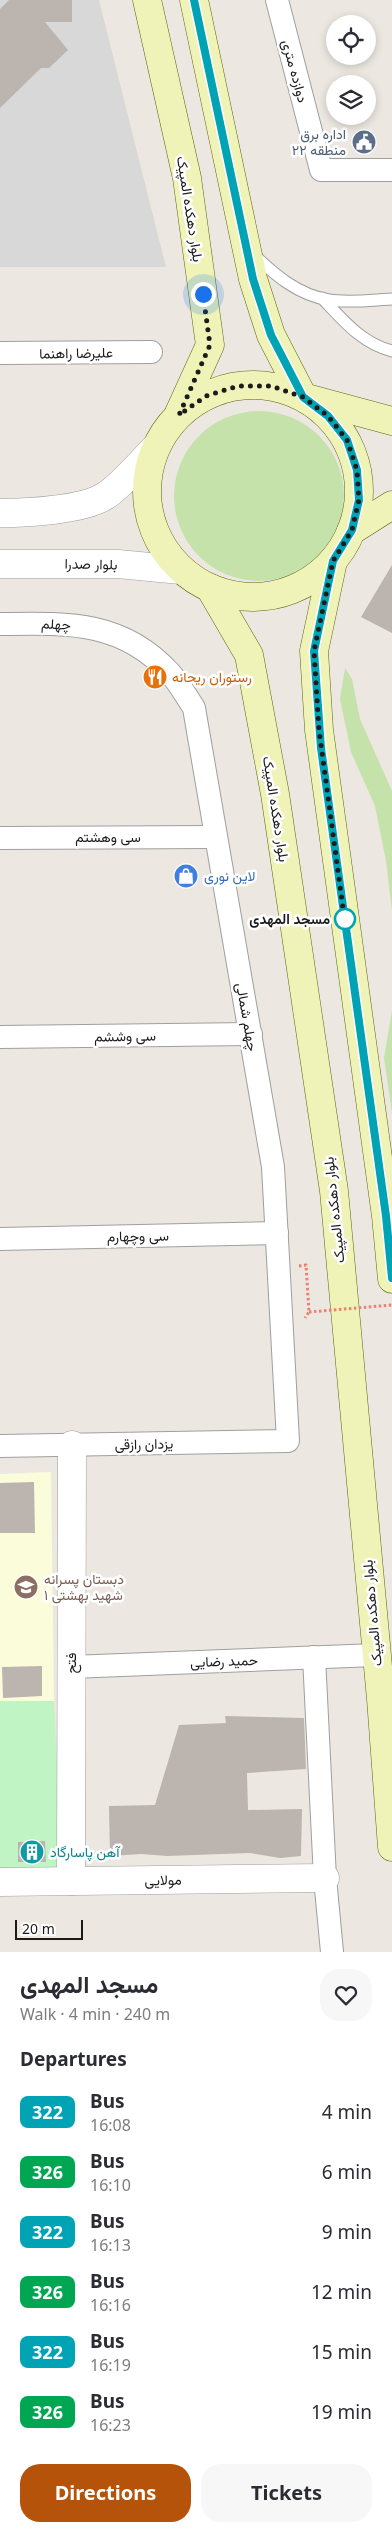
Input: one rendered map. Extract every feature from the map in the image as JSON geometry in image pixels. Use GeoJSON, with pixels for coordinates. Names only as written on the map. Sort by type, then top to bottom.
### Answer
{"type":"FeatureCollection","features":[{"type":"Feature","properties":{"kind":"main road","name":"بلوار دهکده المپیک"},"geometry":{"type":"LineString","coordinates":[[147,0],[187,178],[210,345],[179,415]]}},
{"type":"Feature","properties":{"kind":"main road"},"geometry":{"type":"LineString","coordinates":[[194,0],[253,279],[271,335],[303,397],[328,416],[347,440],[357,470],[359,500],[352,530],[333,561],[307,582],[276,595],[242,597],[210,588],[182,570],[160,544],[148,514],[146,481],[155,448],[165,430],[179,415],[206,396],[238,386],[271,386],[303,397],[392,421]]}},
{"type":"Feature","properties":{"kind":"main road"},"geometry":{"type":"LineString","coordinates":[[352,530],[392,505]]}},
{"type":"Feature","properties":{"kind":"main road"},"geometry":{"type":"LineString","coordinates":[[333,561],[314,651],[319,730],[386,1216],[392,1279]]}},
{"type":"Feature","properties":{"kind":"main road","name":"بلوار دهکده المپیک"},"geometry":{"type":"LineString","coordinates":[[210,588],[249,655],[275,794],[334,1190],[392,1847]]}},
{"type":"Feature","properties":{"kind":"street","name":"دوازده متری"},"geometry":{"type":"LineString","coordinates":[[277,0],[321,170],[392,170]]}},
{"type":"Feature","properties":{"kind":"street","name":"علیرضا راهنما"},"geometry":{"type":"LineString","coordinates":[[0,354],[151,352]]}},
{"type":"Feature","properties":{"kind":"street"},"geometry":{"type":"LineString","coordinates":[[0,513],[36,512],[80,504],[105,496],[155,448]]}},
{"type":"Feature","properties":{"kind":"street","name":"بلوار صدرا"},"geometry":{"type":"LineString","coordinates":[[0,564],[118,564],[182,570]]}},
{"type":"Feature","properties":{"kind":"street","name":"چهلم"},"geometry":{"type":"LineString","coordinates":[[0,624],[66,623],[112,632]]}},
{"type":"Feature","properties":{"kind":"street","name":"چهلم شمالی"},"geometry":{"type":"LineString","coordinates":[[112,632],[144,648],[171,674],[194,708],[273,1167],[288,1441]]}},
{"type":"Feature","properties":{"kind":"street","name":"سی وهشتم"},"geometry":{"type":"LineString","coordinates":[[0,838],[215,837]]}},
{"type":"Feature","properties":{"kind":"street","name":"سی وششم"},"geometry":{"type":"LineString","coordinates":[[0,1037],[251,1034]]}},
{"type":"Feature","properties":{"kind":"street","name":"سی وچهارم"},"geometry":{"type":"LineString","coordinates":[[0,1239],[277,1233]]}},
{"type":"Feature","properties":{"kind":"street","name":"یزدان رازقی"},"geometry":{"type":"LineString","coordinates":[[0,1446],[288,1441]]}},
{"type":"Feature","properties":{"kind":"street","name":"فتح"},"geometry":{"type":"LineString","coordinates":[[71,1881],[72,1445]]}},
{"type":"Feature","properties":{"kind":"street","name":"حمید رضایی"},"geometry":{"type":"LineString","coordinates":[[71,1667],[376,1655]]}},
{"type":"Feature","properties":{"kind":"street"},"geometry":{"type":"LineString","coordinates":[[314,1657],[325,1878],[332,1952]]}},
{"type":"Feature","properties":{"kind":"street","name":"مولایی"},"geometry":{"type":"LineString","coordinates":[[0,1882],[325,1878]]}},
{"type":"Feature","properties":{"kind":"lane"},"geometry":{"type":"LineString","coordinates":[[246,248],[275,275],[300,290],[322,298],[329,300],[392,299]]}},
{"type":"Feature","properties":{"kind":"lane"},"geometry":{"type":"LineString","coordinates":[[322,298],[354,332],[392,352]]}},
{"type":"Feature","properties":{"kind":"path"},"geometry":{"type":"LineString","coordinates":[[306,1265],[309,1312],[392,1305]]}},
{"type":"Feature","properties":{"kind":"shaded area"},"geometry":{"type":"Polygon","coordinates":[[[0,0],[99,0],[166,267],[0,267],[0,0]]]}},
{"type":"Feature","properties":{"kind":"shaded area","name":"دبستان پسرانه شهید بهشتی ۱"},"geometry":{"type":"Polygon","coordinates":[[[51,1472],[54,1701],[0,1701],[0,1474],[51,1472]]]}},
{"type":"Feature","properties":{"kind":"green space"},"geometry":{"type":"Polygon","coordinates":[[[259,411],[284,415],[299,421],[319,436],[334,456],[340,471],[344,496],[340,521],[334,536],[319,556],[299,571],[284,577],[259,581],[234,577],[219,571],[199,556],[184,536],[178,521],[174,496],[178,471],[184,456],[199,436],[219,421],[234,415],[259,411]]]}},
{"type":"Feature","properties":{"kind":"green space"},"geometry":{"type":"Polygon","coordinates":[[[345,668],[352,679],[360,719],[392,791],[392,911],[386,861],[375,806],[351,752],[340,699],[345,668]]]}},
{"type":"Feature","properties":{"kind":"green space"},"geometry":{"type":"Polygon","coordinates":[[[392,1010],[392,1113],[384,1058],[392,1010]]]}},
{"type":"Feature","properties":{"kind":"green space"},"geometry":{"type":"Polygon","coordinates":[[[0,1701],[54,1701],[62,1870],[0,1871],[0,1701]]]}},
{"type":"Feature","properties":{"kind":"building"},"geometry":{"type":"Polygon","coordinates":[[[9,0],[72,0],[72,22],[45,22],[68,50],[49,68],[41,68],[0,108],[0,9],[9,0]]]}},
{"type":"Feature","properties":{"kind":"building"},"geometry":{"type":"Polygon","coordinates":[[[392,565],[392,633],[361,617],[392,565]]]}},
{"type":"Feature","properties":{"kind":"building"},"geometry":{"type":"Polygon","coordinates":[[[34,1482],[35,1533],[0,1533],[0,1483],[34,1482]]]}},
{"type":"Feature","properties":{"kind":"building"},"geometry":{"type":"Polygon","coordinates":[[[42,1666],[42,1696],[3,1698],[2,1667],[42,1666]]]}},
{"type":"Feature","properties":{"kind":"building"},"geometry":{"type":"Polygon","coordinates":[[[225,1716],[304,1718],[306,1769],[247,1773],[248,1810],[302,1809],[301,1856],[280,1858],[250,1853],[110,1856],[109,1806],[155,1805],[179,1725],[226,1723],[225,1716]]]}},
{"type":"Feature","properties":{"kind":"building","name":"آهن پاسارگاد"},"geometry":{"type":"Polygon","coordinates":[[[45,1841],[46,1862],[18,1862],[18,1842],[45,1841]]]}},
{"type":"Feature","properties":{"kind":"bus line","name":"322"},"geometry":{"type":"LineString","coordinates":[[194,0],[253,279],[271,335],[303,397],[328,416],[347,440],[357,470],[359,500],[352,530],[333,561],[314,651],[314,674],[321,748],[386,1216],[392,1278]]}},
{"type":"Feature","properties":{"kind":"place","name":"اداره برق منطقه ۲۲"},"geometry":{"type":"Point","coordinates":[364,142]}},
{"type":"Feature","properties":{"kind":"place","name":"رستوران ریحانه"},"geometry":{"type":"Point","coordinates":[155,677]}},
{"type":"Feature","properties":{"kind":"place","name":"لاین نوری"},"geometry":{"type":"Point","coordinates":[186,876]}},
{"type":"Feature","properties":{"kind":"place","name":"مسجد المهدی"},"geometry":{"type":"Point","coordinates":[345,919]}},
{"type":"Feature","properties":{"kind":"place","name":"دبستان پسرانه شهید بهشتی ۱"},"geometry":{"type":"Point","coordinates":[26,1587]}},
{"type":"Feature","properties":{"kind":"place","name":"آهن پاسارگاد"},"geometry":{"type":"Point","coordinates":[32,1852]}},
{"type":"Feature","properties":{"kind":"route"},"geometry":{"type":"LineString","coordinates":[[203,294],[210,345],[179,415],[206,396],[238,386],[271,386],[303,397],[328,416],[347,440],[357,470],[359,500],[352,530],[333,561],[314,651],[319,730],[345,923],[345,919]]}}]}
